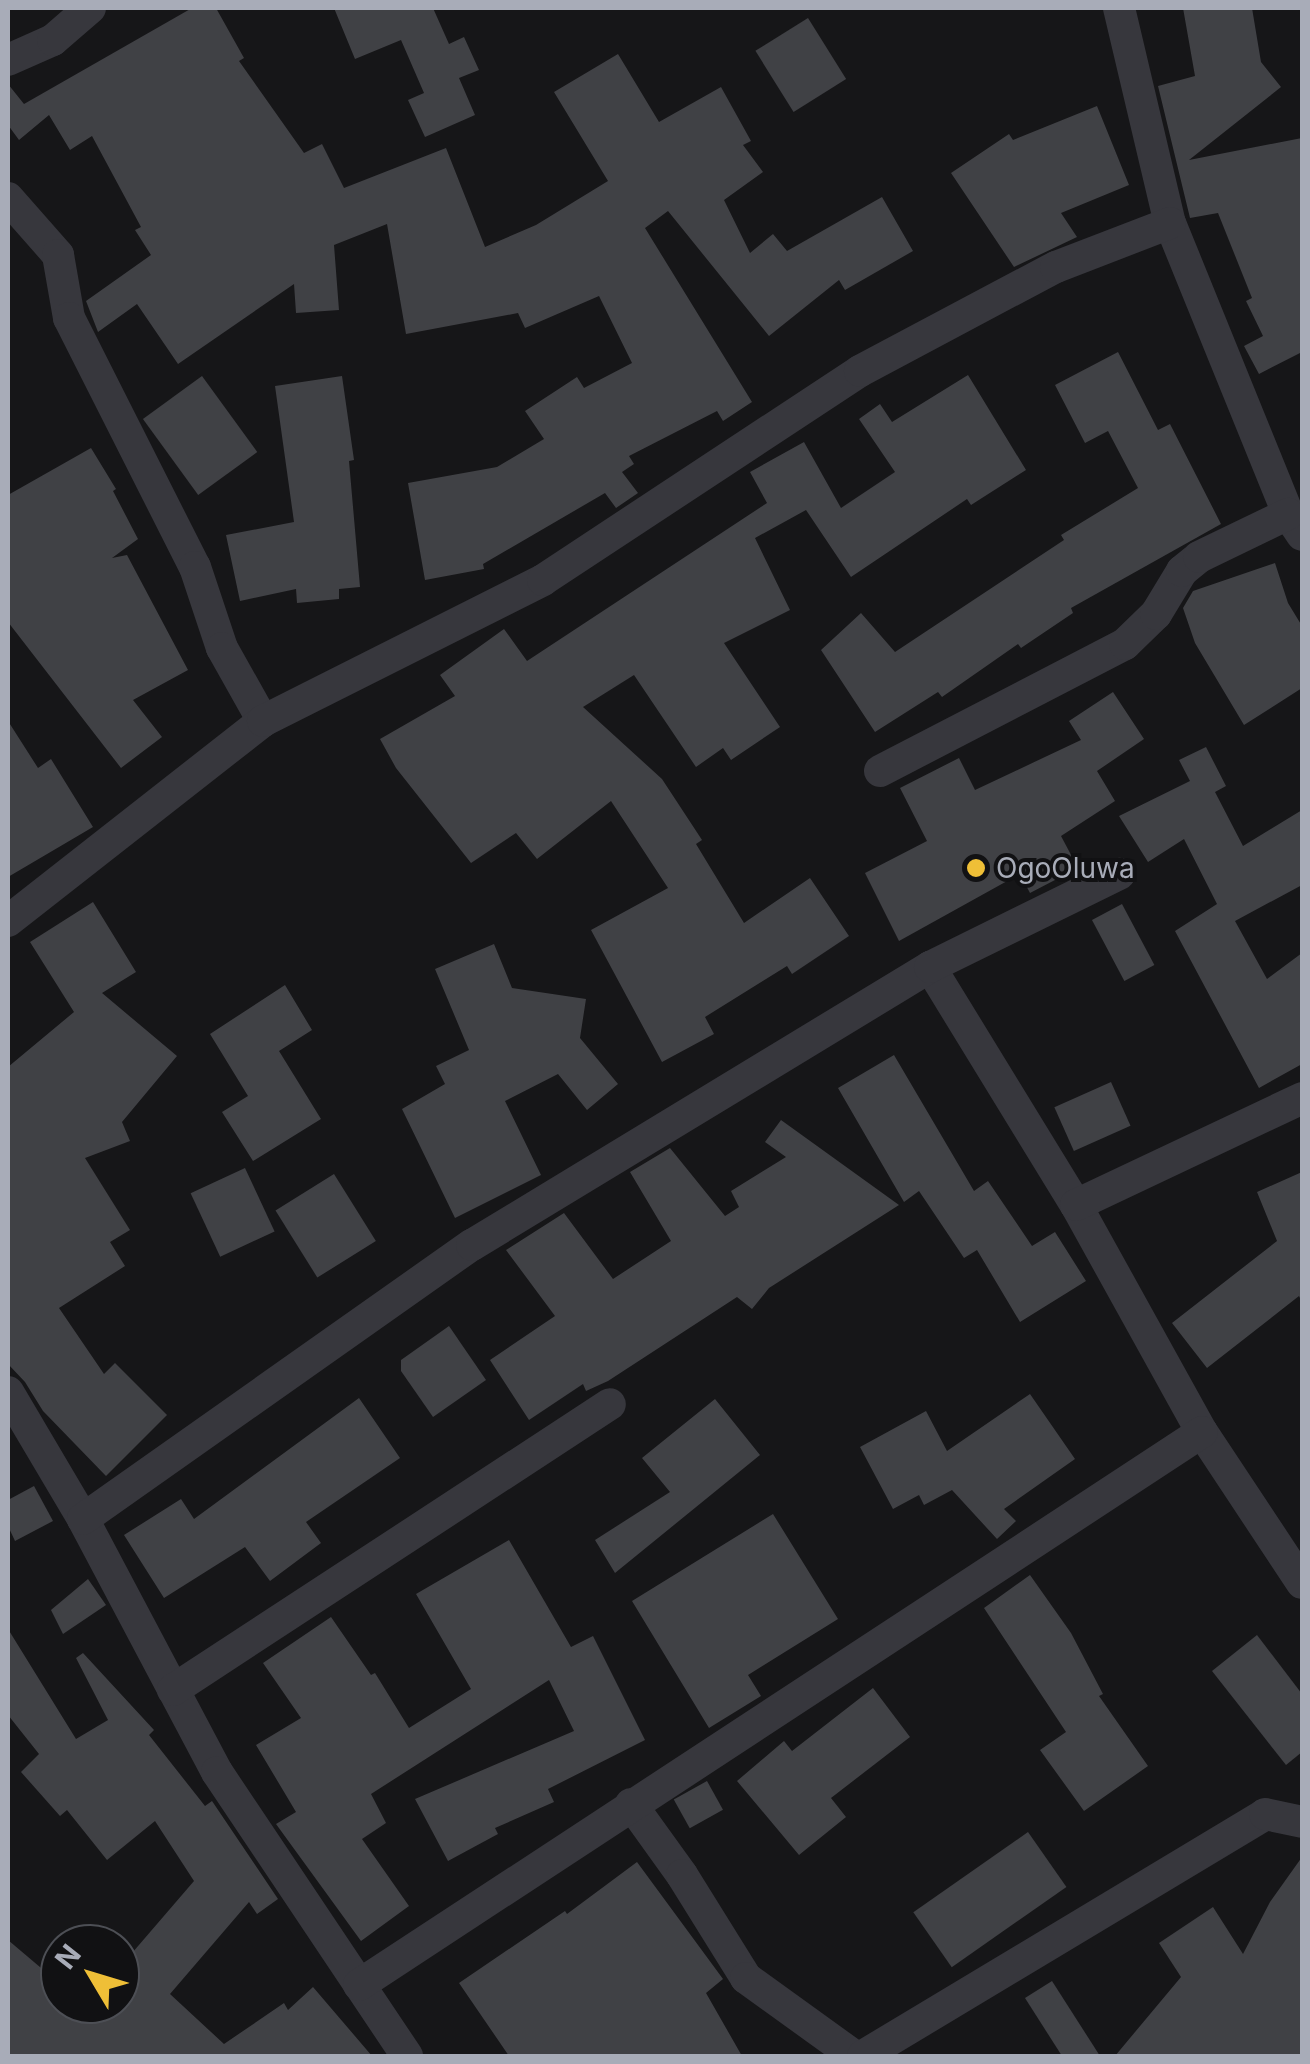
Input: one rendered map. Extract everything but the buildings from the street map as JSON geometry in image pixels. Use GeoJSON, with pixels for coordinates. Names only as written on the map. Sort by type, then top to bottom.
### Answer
{"type":"FeatureCollection","features":[{"type":"Feature","properties":{"kind":"street"},"geometry":{"type":"LineString","coordinates":[[8,60],[53,40],[90,8]]}},
{"type":"Feature","properties":{"kind":"street"},"geometry":{"type":"LineString","coordinates":[[880,771],[1125,644],[1156,614],[1182,571],[1199,557],[1295,525],[1170,223],[1119,8]]}},
{"type":"Feature","properties":{"kind":"street"},"geometry":{"type":"LineString","coordinates":[[8,198],[58,255],[69,318],[196,567],[222,648],[263,721]]}},
{"type":"Feature","properties":{"kind":"street"},"geometry":{"type":"LineString","coordinates":[[8,921],[263,721],[543,580],[860,372],[1056,267],[1170,223]]}},
{"type":"Feature","properties":{"kind":"street"},"geometry":{"type":"LineString","coordinates":[[83,1519],[472,1244],[930,967],[1119,874]]}},
{"type":"Feature","properties":{"kind":"street"},"geometry":{"type":"LineString","coordinates":[[930,967],[1076,1205],[1202,1432],[1302,1583]]}},
{"type":"Feature","properties":{"kind":"street"},"geometry":{"type":"LineString","coordinates":[[1076,1205],[1302,1098]]}},
{"type":"Feature","properties":{"kind":"street"},"geometry":{"type":"LineString","coordinates":[[8,1392],[83,1519],[216,1772],[407,2056]]}},
{"type":"Feature","properties":{"kind":"street"},"geometry":{"type":"LineString","coordinates":[[173,1690],[610,1404]]}},
{"type":"Feature","properties":{"kind":"street"},"geometry":{"type":"LineString","coordinates":[[360,1985],[1202,1432]]}},
{"type":"Feature","properties":{"kind":"street"},"geometry":{"type":"LineString","coordinates":[[631,1804],[682,1875],[746,1978],[854,2056]]}},
{"type":"Feature","properties":{"kind":"street"},"geometry":{"type":"LineString","coordinates":[[864,2056],[1265,1814],[1302,1822]]}},
{"type":"Feature","properties":{"kind":"place","name":"OgoOluwa"},"geometry":{"type":"Point","coordinates":[976,868]}}]}
